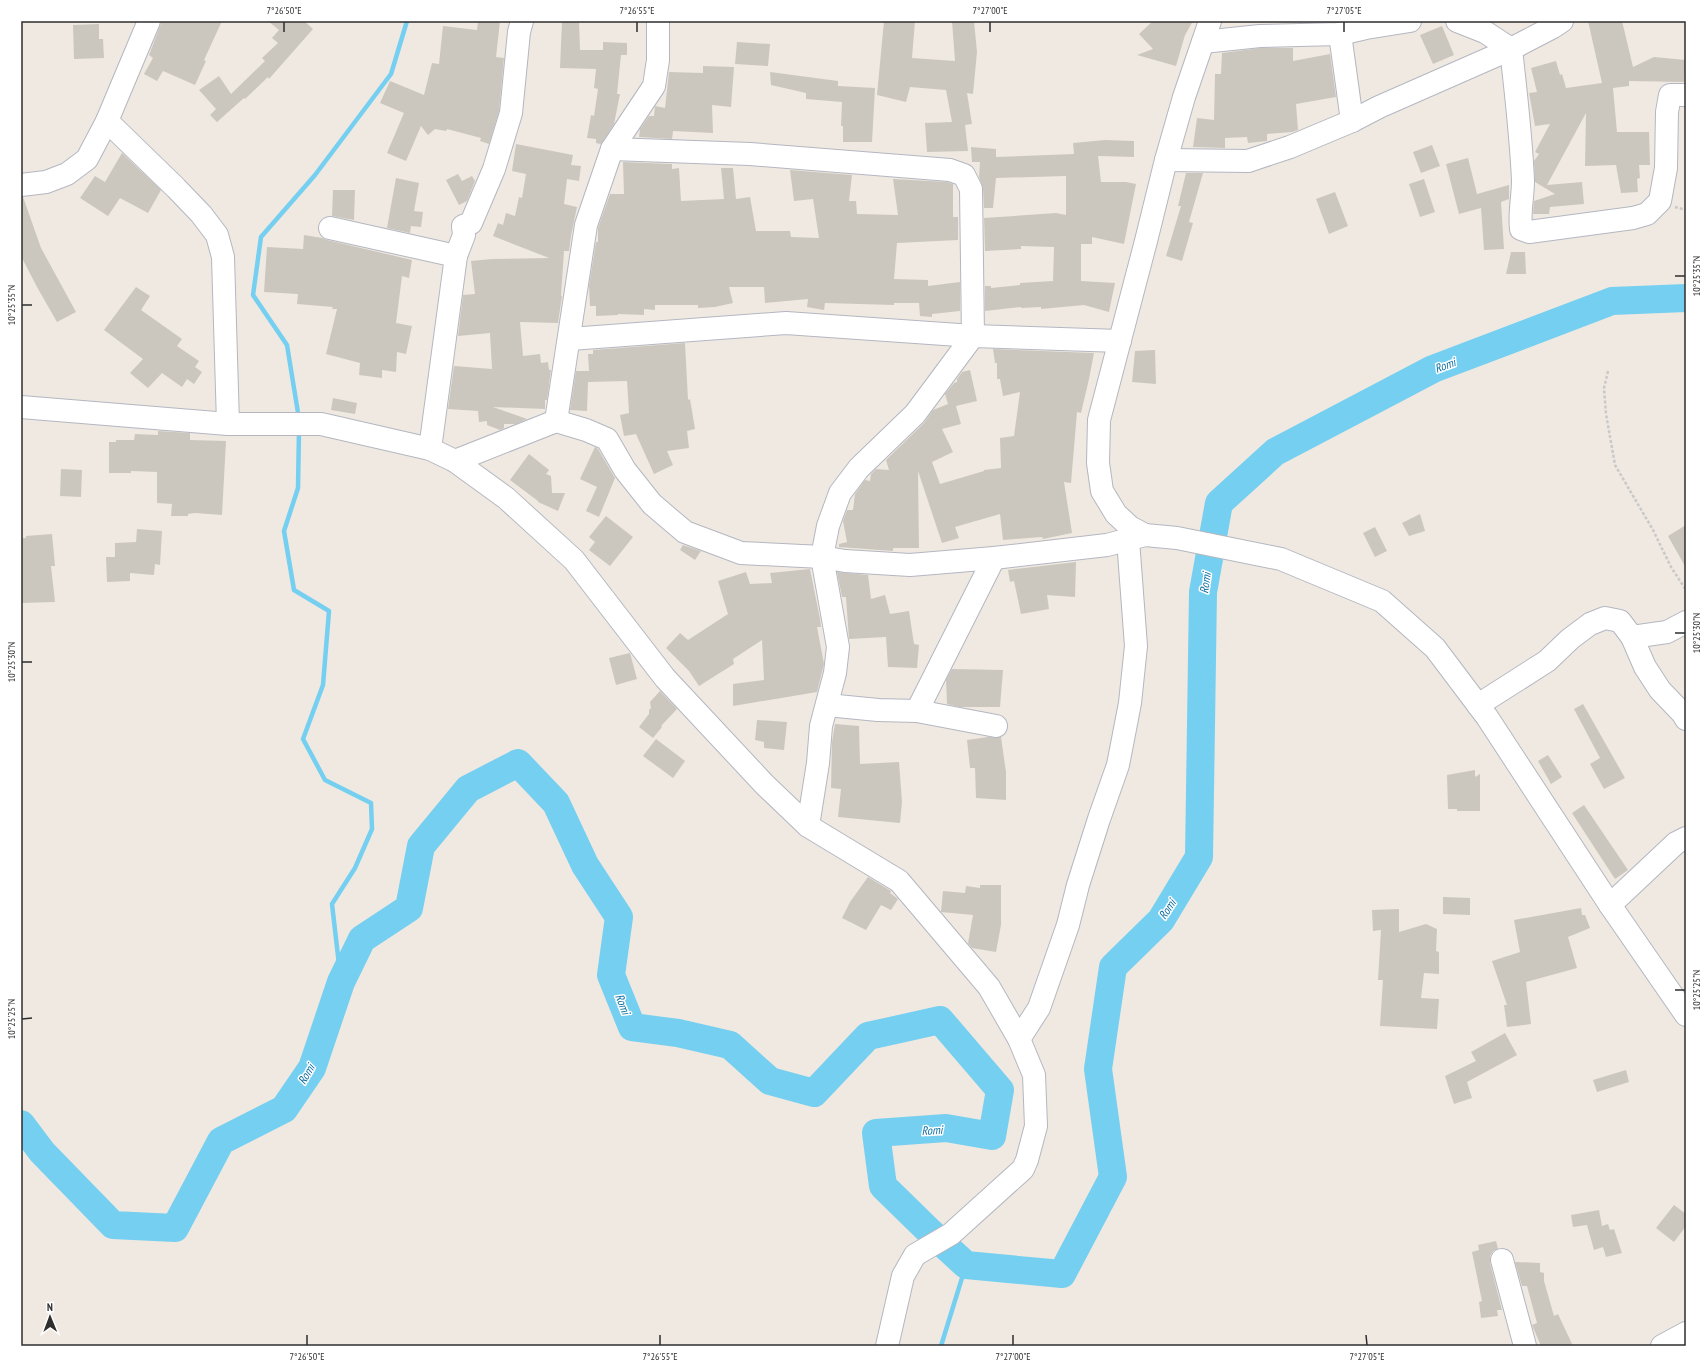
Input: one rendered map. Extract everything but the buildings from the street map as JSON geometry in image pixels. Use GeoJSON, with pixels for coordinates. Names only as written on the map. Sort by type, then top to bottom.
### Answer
{"type":"FeatureCollection","features":[{"type":"Feature","properties":{"kind":"street"},"geometry":{"type":"LineString","coordinates":[[21,185],[46,182],[67,174],[87,158],[107,121],[149,21]]}},
{"type":"Feature","properties":{"kind":"street"},"geometry":{"type":"LineString","coordinates":[[430,449],[456,256],[464,235],[463,226],[471,223],[494,169],[511,113],[519,32],[522,21]]}},
{"type":"Feature","properties":{"kind":"street"},"geometry":{"type":"LineString","coordinates":[[556,421],[570,339],[586,225],[612,149],[654,86],[658,60],[658,21]]}},
{"type":"Feature","properties":{"kind":"street"},"geometry":{"type":"LineString","coordinates":[[1019,1039],[1039,1008],[1068,925],[1078,885],[1118,765],[1130,703],[1136,646],[1137,537],[1130,526],[1116,514],[1102,490],[1098,463],[1099,420],[1166,160],[1184,97],[1210,21]]}},
{"type":"Feature","properties":{"kind":"street"},"geometry":{"type":"LineString","coordinates":[[1456,21],[1485,32],[1511,49]]}},
{"type":"Feature","properties":{"kind":"street"},"geometry":{"type":"LineString","coordinates":[[1166,160],[1248,161],[1352,121],[1379,107],[1511,49],[1562,21]]}},
{"type":"Feature","properties":{"kind":"street"},"geometry":{"type":"LineString","coordinates":[[1202,42],[1260,36],[1340,34],[1396,22]]}},
{"type":"Feature","properties":{"kind":"street"},"geometry":{"type":"LineString","coordinates":[[1340,34],[1352,121]]}},
{"type":"Feature","properties":{"kind":"street"},"geometry":{"type":"LineString","coordinates":[[1511,49],[1518,113],[1523,182],[1520,219],[1521,229],[1529,232],[1633,218],[1647,214],[1660,202],[1666,168],[1667,112],[1670,95],[1686,95]]}},
{"type":"Feature","properties":{"kind":"street"},"geometry":{"type":"LineString","coordinates":[[107,121],[176,188],[201,214],[217,235],[223,257],[228,424]]}},
{"type":"Feature","properties":{"kind":"street"},"geometry":{"type":"LineString","coordinates":[[612,149],[750,154],[950,170],[964,175],[971,189],[973,336],[915,414],[859,468],[840,493],[828,526],[822,557],[838,648],[835,673],[822,726],[808,826]]}},
{"type":"Feature","properties":{"kind":"street"},"geometry":{"type":"LineString","coordinates":[[330,228],[456,256]]}},
{"type":"Feature","properties":{"kind":"street"},"geometry":{"type":"LineString","coordinates":[[570,339],[786,323],[973,336],[1120,341]]}},
{"type":"Feature","properties":{"kind":"street"},"geometry":{"type":"LineString","coordinates":[[21,407],[228,424],[321,424],[430,449],[455,462],[506,498],[574,560],[665,678],[765,786],[808,826],[900,881],[989,987],[1019,1039],[1034,1075],[1036,1126],[1027,1160],[1023,1169],[951,1234],[915,1255],[903,1276],[887,1346]]}},
{"type":"Feature","properties":{"kind":"street"},"geometry":{"type":"LineString","coordinates":[[455,462],[556,421],[586,430],[607,439],[625,470],[652,504],[684,532],[741,553],[822,557],[844,561],[910,565],[994,558],[1107,545],[1137,537],[1177,538],[1282,559],[1382,601],[1435,648],[1478,705],[1610,905],[1686,1015]]}},
{"type":"Feature","properties":{"kind":"street"},"geometry":{"type":"LineString","coordinates":[[917,711],[994,558]]}},
{"type":"Feature","properties":{"kind":"street"},"geometry":{"type":"LineString","coordinates":[[1478,705],[1547,661],[1570,639],[1590,624],[1605,618],[1620,621],[1632,638],[1644,667],[1660,690],[1686,719]]}},
{"type":"Feature","properties":{"kind":"street"},"geometry":{"type":"LineString","coordinates":[[1632,638],[1667,632],[1686,622]]}},
{"type":"Feature","properties":{"kind":"street"},"geometry":{"type":"LineString","coordinates":[[827,705],[878,710],[917,711],[996,726]]}},
{"type":"Feature","properties":{"kind":"street"},"geometry":{"type":"LineString","coordinates":[[1610,905],[1676,843],[1686,838]]}},
{"type":"Feature","properties":{"kind":"street"},"geometry":{"type":"LineString","coordinates":[[1502,1260],[1525,1346]]}},
{"type":"Feature","properties":{"kind":"street"},"geometry":{"type":"LineString","coordinates":[[1662,1346],[1686,1333]]}},
{"type":"Feature","properties":{"kind":"path"},"geometry":{"type":"LineString","coordinates":[[1608,371],[1604,394],[1615,465],[1653,530],[1671,567],[1686,590]]}},
{"type":"Feature","properties":{"kind":"waterway"},"geometry":{"type":"LineString","coordinates":[[299,419],[287,345],[253,295],[261,237],[315,175],[391,74],[407,21]]}},
{"type":"Feature","properties":{"kind":"waterway","name":"Romi"},"geometry":{"type":"LineString","coordinates":[[21,1124],[42,1152],[113,1225],[175,1228],[221,1141],[284,1109],[312,1068],[341,982],[362,939],[409,908],[421,846],[468,789],[518,763],[556,803],[585,865],[619,917],[611,975],[632,1027],[678,1033],[730,1045],[770,1081],[814,1093],[868,1036],[940,1020],[1000,1090],[992,1136],[946,1128],[876,1133],[883,1186],[966,1265],[1062,1274],[1113,1177],[1098,1069],[1113,967],[1161,920],[1199,857],[1203,592],[1219,503],[1275,452],[1433,369],[1612,301],[1686,298]]}},
{"type":"Feature","properties":{"kind":"waterway"},"geometry":{"type":"LineString","coordinates":[[299,430],[298,488],[284,531],[294,590],[329,611],[323,685],[303,739],[325,780],[371,803],[372,829],[355,868],[332,904],[341,982]]}},
{"type":"Feature","properties":{"kind":"waterway"},"geometry":{"type":"LineString","coordinates":[[941,1346],[966,1265]]}}]}
